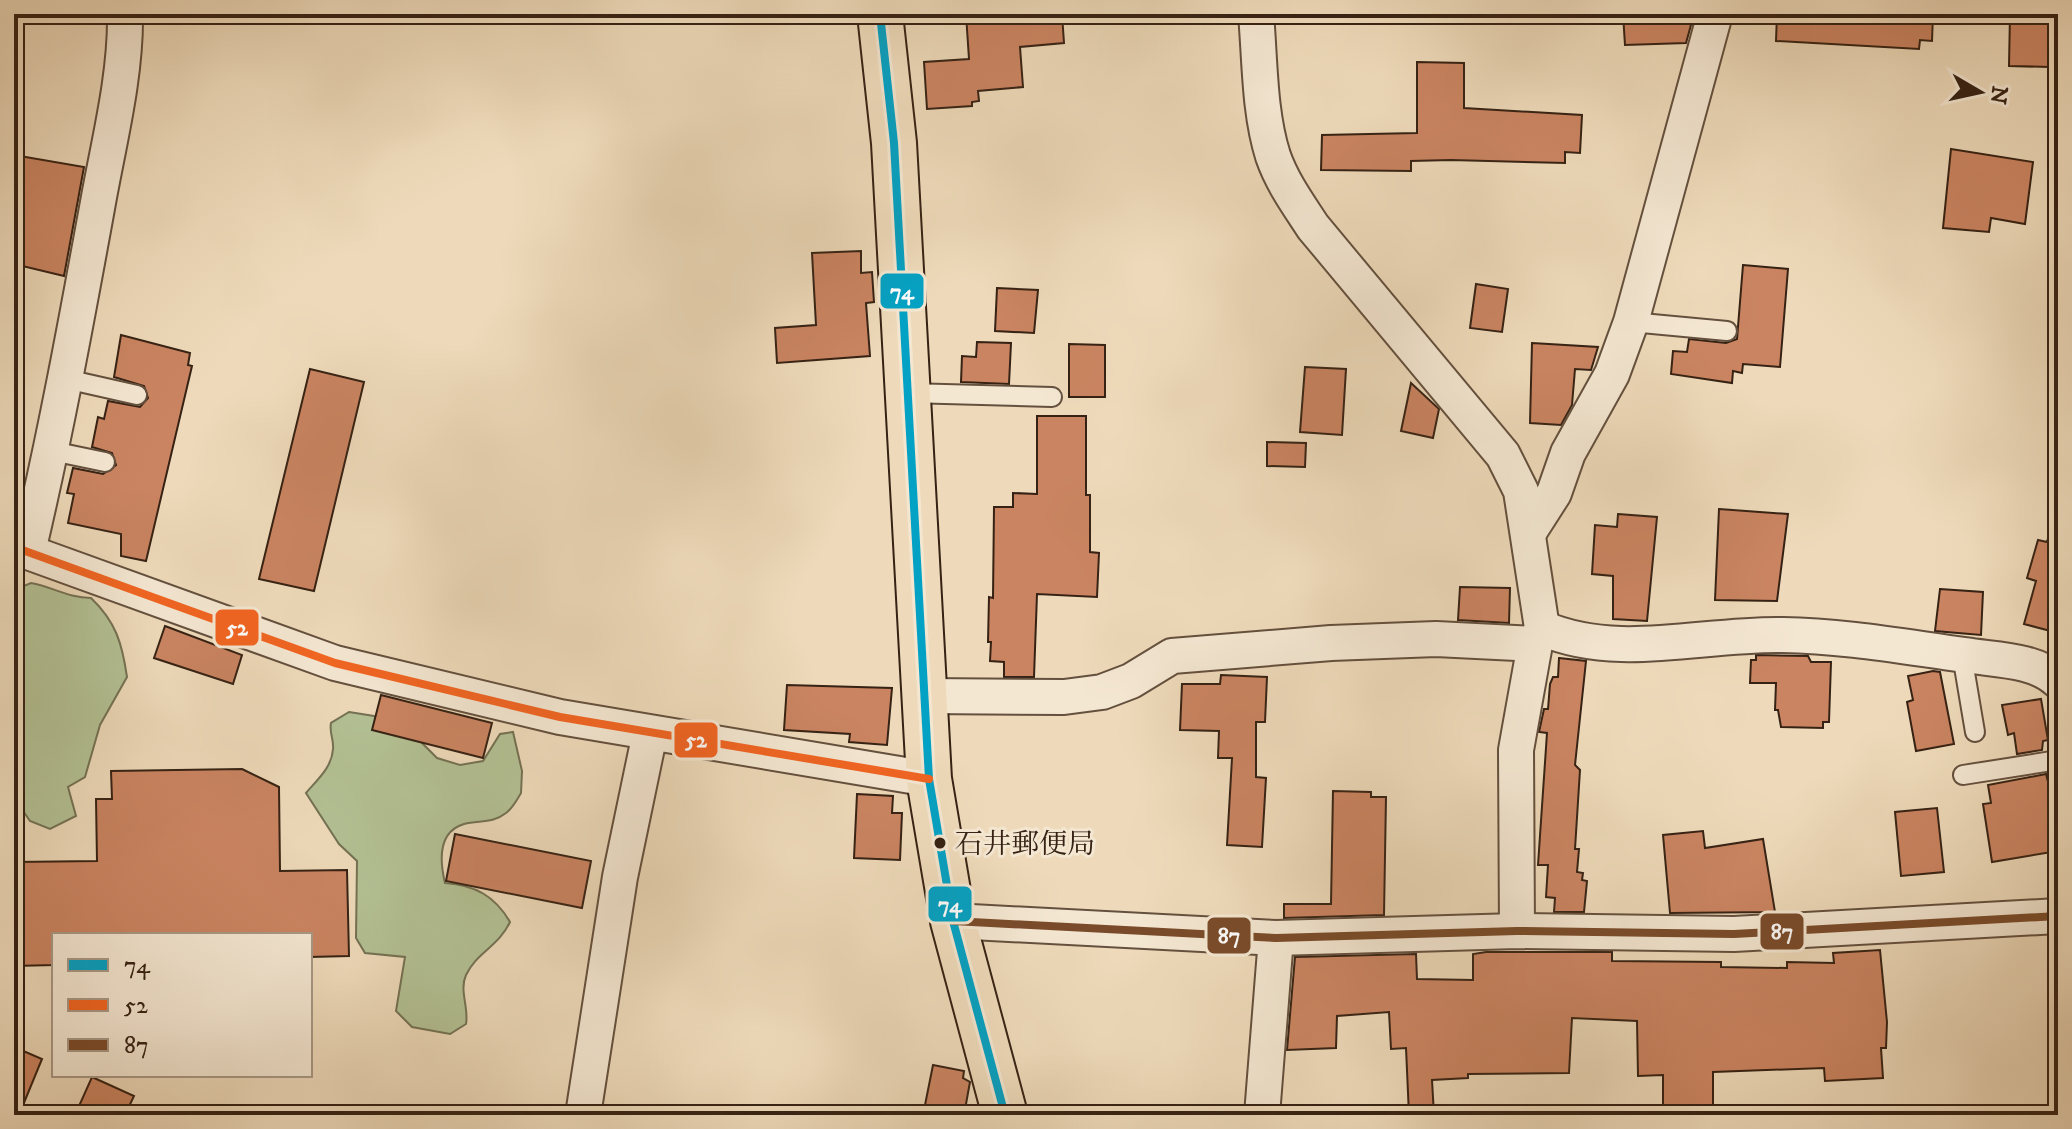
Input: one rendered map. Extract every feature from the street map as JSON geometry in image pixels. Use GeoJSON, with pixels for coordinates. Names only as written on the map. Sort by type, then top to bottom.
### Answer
{"type":"FeatureCollection","features":[{"type":"Feature","properties":{"kind":"main road"},"geometry":{"type":"LineString","coordinates":[[880,14],[894,143],[929,779],[953,921],[1005,1115]]}},
{"type":"Feature","properties":{"kind":"street"},"geometry":{"type":"LineString","coordinates":[[125,14],[125,37],[110,136],[66,379],[52,451],[21,549],[335,663],[560,717],[929,779]]}},
{"type":"Feature","properties":{"kind":"street"},"geometry":{"type":"LineString","coordinates":[[1256,14],[1266,123],[1273,156],[1286,186],[1313,227],[1503,455],[1521,491],[1529,532],[1538,636],[1516,750],[1517,931]]}},
{"type":"Feature","properties":{"kind":"street"},"geometry":{"type":"LineString","coordinates":[[1529,532],[1554,493],[1568,453],[1612,374],[1631,322],[1715,14]]}},
{"type":"Feature","properties":{"kind":"street"},"geometry":{"type":"LineString","coordinates":[[925,696],[1064,697],[1102,692],[1131,681],[1172,656],[1331,643],[1538,636],[1604,644],[1781,635],[1857,640],[2040,668],[2057,678]]}},
{"type":"Feature","properties":{"kind":"street"},"geometry":{"type":"LineString","coordinates":[[583,1115],[620,877],[650,733]]}},
{"type":"Feature","properties":{"kind":"street"},"geometry":{"type":"LineString","coordinates":[[953,921],[1276,938],[1517,931],[1734,934],[2058,916]]}},
{"type":"Feature","properties":{"kind":"street"},"geometry":{"type":"LineString","coordinates":[[1262,1115],[1276,938]]}},
{"type":"Feature","properties":{"kind":"lane"},"geometry":{"type":"LineString","coordinates":[[1631,322],[1727,331]]}},
{"type":"Feature","properties":{"kind":"lane"},"geometry":{"type":"LineString","coordinates":[[66,379],[137,395]]}},
{"type":"Feature","properties":{"kind":"lane"},"geometry":{"type":"LineString","coordinates":[[908,393],[1052,397]]}},
{"type":"Feature","properties":{"kind":"lane"},"geometry":{"type":"LineString","coordinates":[[52,451],[105,462]]}},
{"type":"Feature","properties":{"kind":"lane"},"geometry":{"type":"LineString","coordinates":[[1962,655],[1975,732]]}},
{"type":"Feature","properties":{"kind":"lane"},"geometry":{"type":"LineString","coordinates":[[1963,775],[2058,760]]}},
{"type":"Feature","properties":{"kind":"green space"},"geometry":{"type":"Polygon","coordinates":[[[31,583],[91,598],[116,634],[127,677],[100,725],[85,777],[68,787],[76,816],[50,829],[30,821],[19,805],[14,805],[14,590],[31,583]]]}},
{"type":"Feature","properties":{"kind":"green space"},"geometry":{"type":"Polygon","coordinates":[[[349,712],[374,716],[395,734],[420,741],[437,758],[460,765],[483,761],[500,734],[513,732],[522,771],[518,799],[501,816],[455,828],[442,849],[445,883],[475,889],[498,905],[510,922],[500,937],[470,967],[463,987],[466,1024],[450,1034],[412,1027],[396,1011],[405,957],[365,953],[356,938],[357,861],[339,844],[306,793],[330,762],[333,745],[331,723],[349,712]]]}},
{"type":"Feature","properties":{"kind":"building"},"geometry":{"type":"Polygon","coordinates":[[[966,14],[1062,14],[1064,43],[1020,47],[1023,87],[978,91],[979,101],[972,102],[972,106],[927,109],[924,62],[969,59],[966,14]]]}},
{"type":"Feature","properties":{"kind":"building"},"geometry":{"type":"Polygon","coordinates":[[[1623,14],[1694,14],[1686,43],[1625,45],[1623,14]]]}},
{"type":"Feature","properties":{"kind":"building"},"geometry":{"type":"Polygon","coordinates":[[[1777,14],[1933,14],[1932,41],[1920,40],[1919,49],[1776,41],[1777,14]]]}},
{"type":"Feature","properties":{"kind":"building"},"geometry":{"type":"Polygon","coordinates":[[[2010,14],[2051,14],[2049,67],[2009,66],[2010,14]]]}},
{"type":"Feature","properties":{"kind":"building"},"geometry":{"type":"Polygon","coordinates":[[[1417,62],[1464,63],[1464,108],[1582,115],[1580,153],[1565,152],[1565,163],[1411,161],[1411,171],[1321,170],[1322,135],[1417,133],[1417,62]]]}},
{"type":"Feature","properties":{"kind":"building"},"geometry":{"type":"Polygon","coordinates":[[[1951,149],[2033,162],[2025,224],[1991,218],[1989,232],[1943,228],[1951,149]]]}},
{"type":"Feature","properties":{"kind":"building"},"geometry":{"type":"Polygon","coordinates":[[[14,155],[84,167],[64,276],[14,264],[24,193],[14,192],[14,155]]]}},
{"type":"Feature","properties":{"kind":"building"},"geometry":{"type":"Polygon","coordinates":[[[861,251],[861,273],[872,272],[874,302],[866,303],[870,356],[777,363],[775,328],[816,325],[812,253],[861,251]]]}},
{"type":"Feature","properties":{"kind":"building"},"geometry":{"type":"Polygon","coordinates":[[[1743,265],[1788,269],[1780,367],[1743,364],[1742,373],[1733,371],[1732,383],[1671,374],[1673,351],[1687,352],[1689,339],[1726,343],[1737,339],[1743,265]]]}},
{"type":"Feature","properties":{"kind":"building"},"geometry":{"type":"Polygon","coordinates":[[[1476,284],[1508,289],[1502,332],[1470,328],[1476,284]]]}},
{"type":"Feature","properties":{"kind":"building"},"geometry":{"type":"Polygon","coordinates":[[[997,288],[1038,290],[1034,333],[995,331],[997,288]]]}},
{"type":"Feature","properties":{"kind":"building"},"geometry":{"type":"Polygon","coordinates":[[[121,335],[190,353],[188,365],[192,366],[146,561],[121,556],[121,534],[68,523],[74,494],[67,493],[73,468],[103,474],[116,465],[112,453],[92,447],[98,417],[104,419],[108,401],[140,407],[148,398],[144,386],[114,377],[121,335]]]}},
{"type":"Feature","properties":{"kind":"building"},"geometry":{"type":"Polygon","coordinates":[[[977,342],[1011,343],[1009,384],[961,382],[962,356],[976,357],[977,342]]]}},
{"type":"Feature","properties":{"kind":"building"},"geometry":{"type":"Polygon","coordinates":[[[1532,343],[1598,347],[1591,370],[1575,369],[1572,405],[1561,425],[1530,423],[1532,343]]]}},
{"type":"Feature","properties":{"kind":"building"},"geometry":{"type":"Polygon","coordinates":[[[1069,344],[1105,345],[1105,397],[1069,397],[1069,344]]]}},
{"type":"Feature","properties":{"kind":"building"},"geometry":{"type":"Polygon","coordinates":[[[1305,367],[1346,369],[1342,435],[1300,432],[1305,367]]]}},
{"type":"Feature","properties":{"kind":"building"},"geometry":{"type":"Polygon","coordinates":[[[310,369],[364,382],[314,591],[259,579],[310,369]]]}},
{"type":"Feature","properties":{"kind":"building"},"geometry":{"type":"Polygon","coordinates":[[[1411,383],[1439,409],[1433,438],[1401,431],[1411,383]]]}},
{"type":"Feature","properties":{"kind":"building"},"geometry":{"type":"Polygon","coordinates":[[[1037,416],[1086,416],[1086,495],[1090,495],[1090,552],[1099,553],[1097,597],[1037,594],[1034,677],[1004,677],[1004,662],[990,661],[991,642],[988,642],[989,597],[993,598],[994,507],[1013,507],[1013,493],[1037,494],[1037,416]]]}},
{"type":"Feature","properties":{"kind":"building"},"geometry":{"type":"Polygon","coordinates":[[[1267,442],[1306,443],[1305,467],[1267,466],[1267,442]]]}},
{"type":"Feature","properties":{"kind":"building"},"geometry":{"type":"Polygon","coordinates":[[[1719,509],[1788,514],[1777,601],[1715,600],[1719,509]]]}},
{"type":"Feature","properties":{"kind":"building"},"geometry":{"type":"Polygon","coordinates":[[[1618,514],[1657,517],[1647,621],[1613,619],[1613,576],[1592,574],[1595,525],[1617,527],[1618,514]]]}},
{"type":"Feature","properties":{"kind":"building"},"geometry":{"type":"Polygon","coordinates":[[[2051,528],[2058,529],[2058,633],[2024,624],[2036,581],[2027,578],[2038,540],[2047,542],[2051,528]]]}},
{"type":"Feature","properties":{"kind":"building"},"geometry":{"type":"Polygon","coordinates":[[[1460,587],[1510,588],[1509,623],[1458,620],[1460,587]]]}},
{"type":"Feature","properties":{"kind":"building"},"geometry":{"type":"Polygon","coordinates":[[[1940,589],[1983,592],[1981,635],[1935,631],[1940,589]]]}},
{"type":"Feature","properties":{"kind":"building"},"geometry":{"type":"Polygon","coordinates":[[[165,626],[242,655],[233,684],[154,658],[165,626]]]}},
{"type":"Feature","properties":{"kind":"building"},"geometry":{"type":"Polygon","coordinates":[[[1756,655],[1808,656],[1811,662],[1831,662],[1829,722],[1823,722],[1823,728],[1781,727],[1778,710],[1775,710],[1776,683],[1750,683],[1751,660],[1756,660],[1756,655]]]}},
{"type":"Feature","properties":{"kind":"building"},"geometry":{"type":"Polygon","coordinates":[[[1559,658],[1586,661],[1575,765],[1580,770],[1575,849],[1579,849],[1577,872],[1583,873],[1582,880],[1587,881],[1584,912],[1554,912],[1555,898],[1546,897],[1548,865],[1538,865],[1547,733],[1539,732],[1544,709],[1548,709],[1550,684],[1553,677],[1558,677],[1559,658]]]}},
{"type":"Feature","properties":{"kind":"building"},"geometry":{"type":"Polygon","coordinates":[[[1940,672],[1954,744],[1916,751],[1907,702],[1913,700],[1908,676],[1940,672]]]}},
{"type":"Feature","properties":{"kind":"building"},"geometry":{"type":"Polygon","coordinates":[[[1221,675],[1267,677],[1265,722],[1256,722],[1256,777],[1266,778],[1262,847],[1227,845],[1232,758],[1218,758],[1219,731],[1180,730],[1182,684],[1220,684],[1221,675]]]}},
{"type":"Feature","properties":{"kind":"building"},"geometry":{"type":"Polygon","coordinates":[[[787,685],[892,688],[887,745],[849,742],[850,734],[784,730],[787,685]]]}},
{"type":"Feature","properties":{"kind":"building"},"geometry":{"type":"Polygon","coordinates":[[[381,695],[492,723],[483,758],[372,730],[381,695]]]}},
{"type":"Feature","properties":{"kind":"building"},"geometry":{"type":"Polygon","coordinates":[[[2041,699],[2048,740],[2043,741],[2042,750],[2017,754],[2014,733],[2008,735],[2002,705],[2041,699]]]}},
{"type":"Feature","properties":{"kind":"building"},"geometry":{"type":"Polygon","coordinates":[[[242,769],[279,787],[280,871],[347,870],[349,956],[312,957],[312,933],[52,933],[52,965],[14,966],[14,862],[97,861],[96,799],[112,799],[111,771],[242,769]]]}},
{"type":"Feature","properties":{"kind":"building"},"geometry":{"type":"Polygon","coordinates":[[[2046,774],[2058,821],[2053,822],[2058,851],[1992,862],[1983,804],[1991,803],[1988,785],[2046,774]]]}},
{"type":"Feature","properties":{"kind":"building"},"geometry":{"type":"Polygon","coordinates":[[[1333,791],[1371,792],[1371,797],[1386,797],[1384,915],[1284,918],[1284,904],[1331,904],[1333,791]]]}},
{"type":"Feature","properties":{"kind":"building"},"geometry":{"type":"Polygon","coordinates":[[[857,794],[893,796],[892,813],[902,813],[900,860],[854,858],[857,794]]]}},
{"type":"Feature","properties":{"kind":"building"},"geometry":{"type":"Polygon","coordinates":[[[1937,808],[1944,872],[1901,876],[1895,812],[1937,808]]]}},
{"type":"Feature","properties":{"kind":"building"},"geometry":{"type":"Polygon","coordinates":[[[1703,831],[1705,848],[1763,839],[1775,912],[1670,913],[1663,835],[1703,831]]]}},
{"type":"Feature","properties":{"kind":"building"},"geometry":{"type":"Polygon","coordinates":[[[455,834],[591,861],[582,908],[446,881],[455,834]]]}},
{"type":"Feature","properties":{"kind":"building"},"geometry":{"type":"Polygon","coordinates":[[[1880,950],[1887,1022],[1886,1048],[1881,1048],[1883,1078],[1825,1081],[1824,1068],[1713,1072],[1713,1115],[1663,1115],[1663,1075],[1638,1076],[1637,1021],[1572,1018],[1569,1073],[1468,1074],[1468,1078],[1432,1080],[1434,1115],[1409,1115],[1406,1048],[1391,1049],[1389,1012],[1337,1016],[1336,1048],[1287,1050],[1295,957],[1416,954],[1417,979],[1473,980],[1473,954],[1486,952],[1612,952],[1612,961],[1721,962],[1721,967],[1787,968],[1787,962],[1834,963],[1833,953],[1880,950]]]}},
{"type":"Feature","properties":{"kind":"building"},"geometry":{"type":"Polygon","coordinates":[[[14,1047],[42,1059],[19,1115],[14,1115],[14,1047]]]}},
{"type":"Feature","properties":{"kind":"building"},"geometry":{"type":"Polygon","coordinates":[[[933,1065],[964,1071],[963,1078],[970,1082],[964,1115],[923,1115],[933,1065]]]}},
{"type":"Feature","properties":{"kind":"building"},"geometry":{"type":"Polygon","coordinates":[[[92,1077],[134,1096],[125,1115],[75,1115],[92,1077]]]}},
{"type":"Feature","properties":{"kind":"transit line","name":"74"},"geometry":{"type":"LineString","coordinates":[[880,14],[894,143],[929,779],[953,921],[1005,1115]]}},
{"type":"Feature","properties":{"kind":"transit line","name":"52"},"geometry":{"type":"LineString","coordinates":[[14,547],[335,663],[560,717],[929,779]]}},
{"type":"Feature","properties":{"kind":"transit line","name":"87"},"geometry":{"type":"LineString","coordinates":[[953,921],[1276,938],[1517,931],[1734,934],[2058,916]]}},
{"type":"Feature","properties":{"kind":"place","name":"石井郵便局"},"geometry":{"type":"Point","coordinates":[940,843]}}]}
